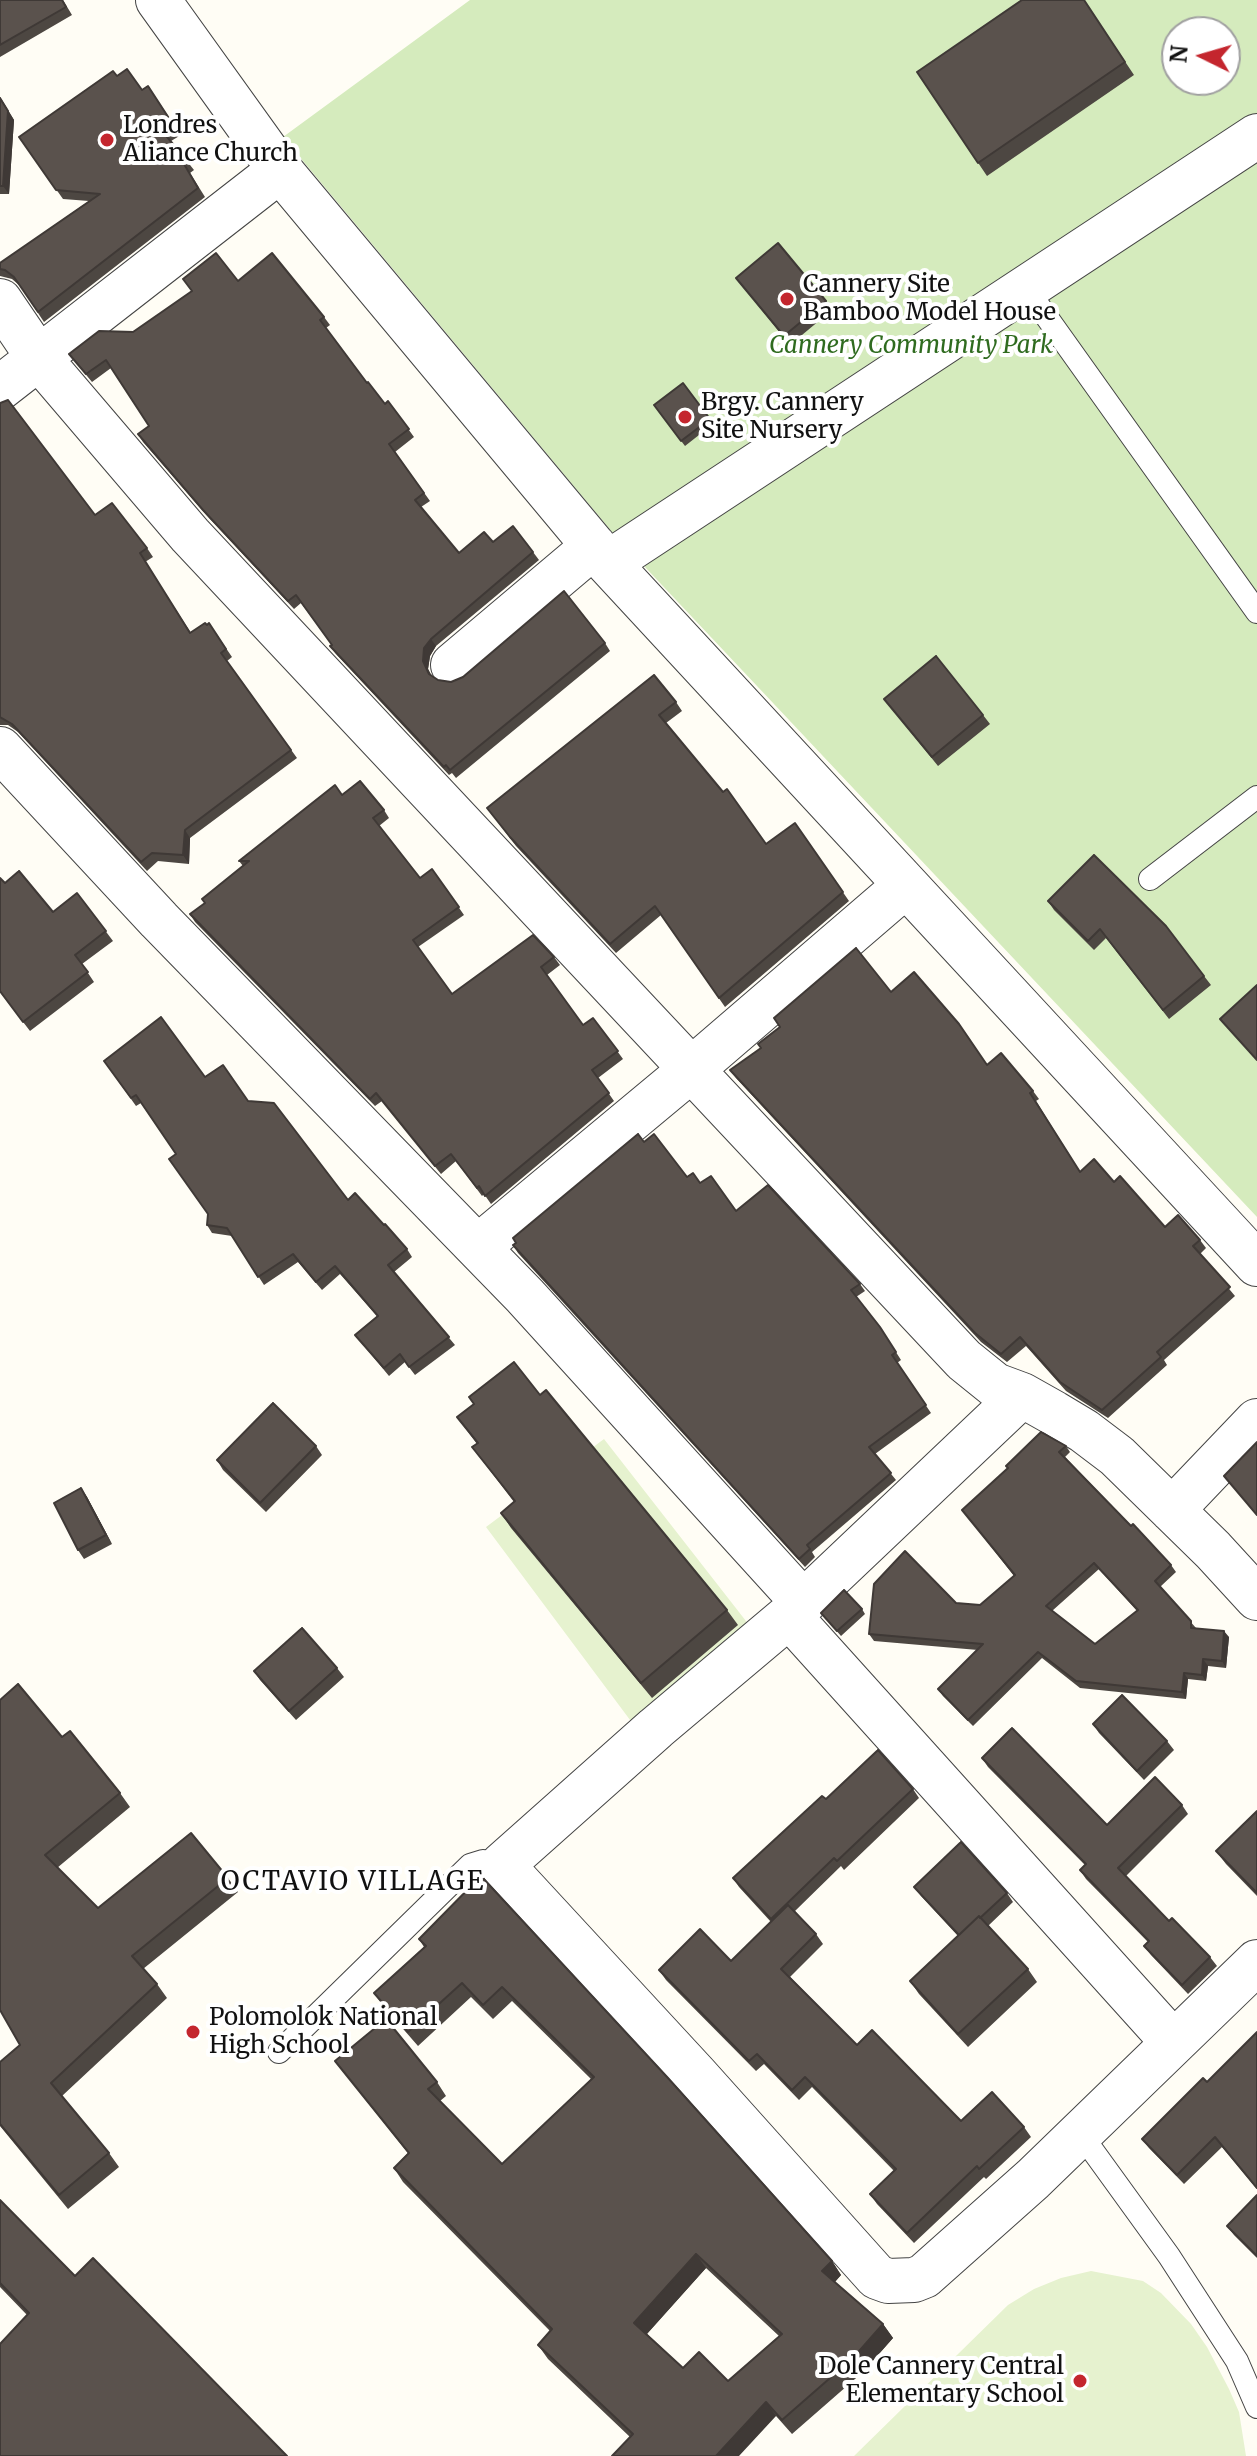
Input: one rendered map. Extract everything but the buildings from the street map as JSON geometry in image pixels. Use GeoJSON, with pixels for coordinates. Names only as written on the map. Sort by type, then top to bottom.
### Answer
{"type":"FeatureCollection","features":[{"type":"Feature","properties":{"kind":"street"},"geometry":{"type":"LineString","coordinates":[[158,0],[280,170],[601,555],[1257,1264]]}},
{"type":"Feature","properties":{"kind":"street"},"geometry":{"type":"LineString","coordinates":[[453,665],[601,555],[1026,288],[1257,136]]}},
{"type":"Feature","properties":{"kind":"street"},"geometry":{"type":"LineString","coordinates":[[0,388],[280,170]]}},
{"type":"Feature","properties":{"kind":"street"},"geometry":{"type":"LineString","coordinates":[[0,301],[38,357],[190,535],[964,1360],[995,1385],[1022,1395],[1084,1431],[1117,1456],[1257,1598]]}},
{"type":"Feature","properties":{"kind":"street"},"geometry":{"type":"LineString","coordinates":[[0,749],[159,920],[556,1329],[1173,2042]]}},
{"type":"Feature","properties":{"kind":"street"},"geometry":{"type":"LineString","coordinates":[[478,1247],[906,885]]}},
{"type":"Feature","properties":{"kind":"street"},"geometry":{"type":"LineString","coordinates":[[1022,1395],[796,1609],[502,1865],[877,2277],[888,2281],[914,2280],[924,2276],[1033,2179],[1173,2042],[1253,1975]]}},
{"type":"Feature","properties":{"kind":"street"},"geometry":{"type":"LineString","coordinates":[[1172,1510],[1257,1421]]}},
{"type":"Feature","properties":{"kind":"lane"},"geometry":{"type":"LineString","coordinates":[[1026,288],[1257,612]]}},
{"type":"Feature","properties":{"kind":"lane"},"geometry":{"type":"LineString","coordinates":[[1150,879],[1257,797]]}},
{"type":"Feature","properties":{"kind":"lane"},"geometry":{"type":"LineString","coordinates":[[279,2052],[470,1865],[483,1861],[502,1865]]}},
{"type":"Feature","properties":{"kind":"lane"},"geometry":{"type":"LineString","coordinates":[[1080,2133],[1169,2256],[1237,2361],[1257,2407]]}},
{"type":"Feature","properties":{"kind":"green space","name":"Cannery Community Park"},"geometry":{"type":"Polygon","coordinates":[[[470,0],[1257,0],[1257,1217],[612,532],[283,137],[470,0]]]}},
{"type":"Feature","properties":{"kind":"green space"},"geometry":{"type":"Polygon","coordinates":[[[604,1439],[760,1639],[642,1736],[486,1527],[604,1439]]]}},
{"type":"Feature","properties":{"kind":"green space","name":"Dole Cannery Central Elementary School"},"geometry":{"type":"Polygon","coordinates":[[[1091,2271],[1143,2281],[1161,2293],[1191,2324],[1207,2347],[1239,2412],[1246,2456],[854,2456],[1008,2305],[1034,2289],[1091,2271]]]}},
{"type":"Feature","properties":{"kind":"place","name":"Londres Aliance Church"},"geometry":{"type":"Point","coordinates":[107,140]}},
{"type":"Feature","properties":{"kind":"place","name":"Cannery Site Bamboo Model House"},"geometry":{"type":"Point","coordinates":[787,299]}},
{"type":"Feature","properties":{"kind":"place","name":"Brgy. Cannery Site Nursery"},"geometry":{"type":"Point","coordinates":[685,417]}},
{"type":"Feature","properties":{"kind":"place","name":"Polomolok National High School"},"geometry":{"type":"Point","coordinates":[193,2032]}},
{"type":"Feature","properties":{"kind":"place","name":"Dole Cannery Central Elementary School"},"geometry":{"type":"Point","coordinates":[1080,2381]}},
{"type":"Feature","properties":{"kind":"district","name":"OCTAVIO VILLAGE"},"geometry":{"type":"Point","coordinates":[353,1883]}}]}
